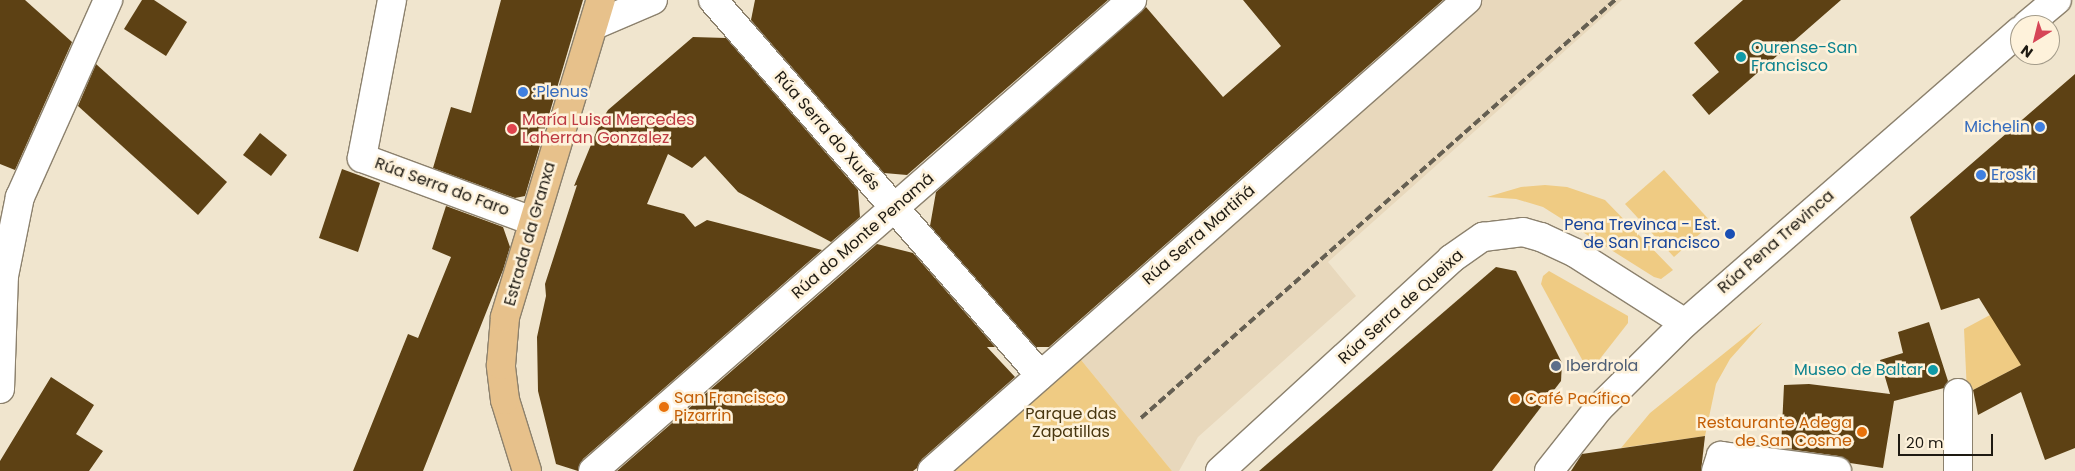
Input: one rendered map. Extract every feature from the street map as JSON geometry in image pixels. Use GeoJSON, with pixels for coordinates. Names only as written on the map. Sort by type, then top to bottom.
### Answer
{"type":"FeatureCollection","features":[{"type":"Feature","properties":{"kind":"main road","name":"Estrada da Granxa"},"geometry":{"type":"LineString","coordinates":[[527,471],[505,400],[501,365],[505,317],[532,220],[598,12]]}},
{"type":"Feature","properties":{"kind":"street"},"geometry":{"type":"LineString","coordinates":[[0,389],[4,276],[20,197],[108,0]]}},
{"type":"Feature","properties":{"kind":"street","name":"Rúa Serra do Faro"},"geometry":{"type":"LineString","coordinates":[[392,0],[362,158],[532,220]]}},
{"type":"Feature","properties":{"kind":"street"},"geometry":{"type":"LineString","coordinates":[[598,12],[653,0]]}},
{"type":"Feature","properties":{"kind":"street","name":"Rúa Serra do Xurés"},"geometry":{"type":"LineString","coordinates":[[713,0],[1040,375]]}},
{"type":"Feature","properties":{"kind":"street","name":"Rúa do Monte Penamá"},"geometry":{"type":"LineString","coordinates":[[593,471],[1132,0]]}},
{"type":"Feature","properties":{"kind":"street","name":"Rúa Serra Martiñá"},"geometry":{"type":"LineString","coordinates":[[932,471],[1466,0]]}},
{"type":"Feature","properties":{"kind":"street"},"geometry":{"type":"LineString","coordinates":[[2039,15],[2057,0]]}},
{"type":"Feature","properties":{"kind":"street","name":"Rúa Pena Trevinca"},"geometry":{"type":"LineString","coordinates":[[1549,471],[1599,408],[1685,323],[2010,40]]}},
{"type":"Feature","properties":{"kind":"street","name":"Rúa Serra de Queixa"},"geometry":{"type":"LineString","coordinates":[[1220,471],[1451,259],[1483,237],[1522,232],[1541,237],[1576,253],[1685,323]]}},
{"type":"Feature","properties":{"kind":"street"},"geometry":{"type":"LineString","coordinates":[[1958,393],[1958,471]]}},
{"type":"Feature","properties":{"kind":"street"},"geometry":{"type":"LineString","coordinates":[[1718,464],[1837,471]]}},
{"type":"Feature","properties":{"kind":"shaded area"},"geometry":{"type":"Polygon","coordinates":[[[1480,0],[1622,0],[1328,262],[1356,296],[1198,437],[1179,471],[1172,471],[1077,355],[1480,0]]]}},
{"type":"Feature","properties":{"kind":"green space"},"geometry":{"type":"Polygon","coordinates":[[[1664,170],[1712,223],[1674,257],[1625,204],[1664,170]]]}},
{"type":"Feature","properties":{"kind":"green space"},"geometry":{"type":"Polygon","coordinates":[[[1545,185],[1567,187],[1605,200],[1673,270],[1661,279],[1654,277],[1543,207],[1516,199],[1487,197],[1521,187],[1545,185]]]}},
{"type":"Feature","properties":{"kind":"green space"},"geometry":{"type":"Polygon","coordinates":[[[1549,271],[1628,316],[1628,323],[1592,369],[1585,365],[1541,284],[1543,276],[1549,271]]]}},
{"type":"Feature","properties":{"kind":"green space"},"geometry":{"type":"Polygon","coordinates":[[[1990,315],[2052,349],[1967,393],[1964,329],[1990,315]]]}},
{"type":"Feature","properties":{"kind":"green space"},"geometry":{"type":"Polygon","coordinates":[[[1763,322],[1730,359],[1716,384],[1705,436],[1621,448],[1650,413],[1763,322]]]}},
{"type":"Feature","properties":{"kind":"green space","name":"Parque das Zapatillas"},"geometry":{"type":"Polygon","coordinates":[[[1077,355],[1172,471],[944,471],[1077,355]]]}},
{"type":"Feature","properties":{"kind":"building"},"geometry":{"type":"Polygon","coordinates":[[[0,0],[25,0],[72,42],[15,170],[0,164],[0,0]]]}},
{"type":"Feature","properties":{"kind":"building"},"geometry":{"type":"Polygon","coordinates":[[[142,0],[154,0],[187,22],[166,56],[124,29],[142,0]]]}},
{"type":"Feature","properties":{"kind":"building"},"geometry":{"type":"Polygon","coordinates":[[[501,0],[583,0],[525,196],[515,198],[433,168],[451,107],[471,113],[501,0]]]}},
{"type":"Feature","properties":{"kind":"building"},"geometry":{"type":"Polygon","coordinates":[[[755,0],[1108,0],[907,175],[884,173],[751,20],[755,0]]]}},
{"type":"Feature","properties":{"kind":"building"},"geometry":{"type":"Polygon","coordinates":[[[1243,0],[1443,0],[1049,347],[1036,347],[930,226],[936,192],[1146,7],[1223,97],[1281,46],[1243,0]]]}},
{"type":"Feature","properties":{"kind":"building","name":"Ourense-San Francisco"},"geometry":{"type":"Polygon","coordinates":[[[1743,0],[1841,0],[1709,115],[1692,95],[1719,72],[1694,43],[1743,0]]]}},
{"type":"Feature","properties":{"kind":"building"},"geometry":{"type":"Polygon","coordinates":[[[693,37],[726,38],[858,190],[860,217],[831,242],[738,192],[705,156],[692,168],[668,154],[647,204],[684,214],[695,227],[707,220],[822,250],[583,459],[578,471],[556,464],[538,391],[537,337],[546,296],[545,284],[577,185],[574,186],[600,123],[608,110],[693,37]]]}},
{"type":"Feature","properties":{"kind":"building"},"geometry":{"type":"Polygon","coordinates":[[[96,64],[227,182],[198,215],[78,106],[96,64]]]}},
{"type":"Feature","properties":{"kind":"building"},"geometry":{"type":"Polygon","coordinates":[[[2075,74],[2075,448],[2045,460],[2021,392],[1978,415],[1973,390],[2021,365],[1979,298],[1941,310],[1910,217],[2075,74]]]}},
{"type":"Feature","properties":{"kind":"building"},"geometry":{"type":"Polygon","coordinates":[[[260,133],[287,155],[271,176],[243,155],[260,133]]]}},
{"type":"Feature","properties":{"kind":"building"},"geometry":{"type":"Polygon","coordinates":[[[342,169],[380,183],[358,252],[319,238],[342,169]]]}},
{"type":"Feature","properties":{"kind":"building"},"geometry":{"type":"Polygon","coordinates":[[[446,206],[503,227],[510,247],[503,270],[423,471],[353,471],[408,334],[418,338],[451,257],[432,249],[446,206]]]}},
{"type":"Feature","properties":{"kind":"building"},"geometry":{"type":"Polygon","coordinates":[[[877,244],[913,253],[995,347],[987,347],[1015,377],[922,459],[917,468],[913,471],[617,471],[877,244]]]}},
{"type":"Feature","properties":{"kind":"building"},"geometry":{"type":"Polygon","coordinates":[[[1496,267],[1516,271],[1562,363],[1561,381],[1492,471],[1259,471],[1496,267]]]}},
{"type":"Feature","properties":{"kind":"building"},"geometry":{"type":"Polygon","coordinates":[[[1929,322],[1948,381],[1944,388],[1894,401],[1883,468],[1850,463],[1839,456],[1781,448],[1784,385],[1809,384],[1890,394],[1880,360],[1903,353],[1898,332],[1929,322]]]}},
{"type":"Feature","properties":{"kind":"building"},"geometry":{"type":"Polygon","coordinates":[[[51,377],[94,405],[76,434],[103,451],[89,471],[0,471],[0,461],[51,377]]]}},
{"type":"Feature","properties":{"kind":"building"},"geometry":{"type":"Polygon","coordinates":[[[1705,436],[1701,471],[1571,471],[1582,454],[1705,436]]]}},
{"type":"Feature","properties":{"kind":"railway"},"geometry":{"type":"LineString","coordinates":[[1141,418],[1615,0]]}},
{"type":"Feature","properties":{"kind":"place","name":"Ourense-San Francisco"},"geometry":{"type":"Point","coordinates":[1741,57]}},
{"type":"Feature","properties":{"kind":"place","name":":Plenus"},"geometry":{"type":"Point","coordinates":[523,92]}},
{"type":"Feature","properties":{"kind":"place","name":"Michelin"},"geometry":{"type":"Point","coordinates":[2040,127]}},
{"type":"Feature","properties":{"kind":"place","name":"María Luisa Mercedes Laherran Gonzalez"},"geometry":{"type":"Point","coordinates":[512,129]}},
{"type":"Feature","properties":{"kind":"place","name":"Eroski"},"geometry":{"type":"Point","coordinates":[1981,175]}},
{"type":"Feature","properties":{"kind":"place","name":"Pena Trevinca - Est. de San Francisco"},"geometry":{"type":"Point","coordinates":[1730,234]}},
{"type":"Feature","properties":{"kind":"place","name":"Iberdrola"},"geometry":{"type":"Point","coordinates":[1556,366]}},
{"type":"Feature","properties":{"kind":"place","name":"Museo de Baltar"},"geometry":{"type":"Point","coordinates":[1933,370]}},
{"type":"Feature","properties":{"kind":"place","name":"Café Pacífico"},"geometry":{"type":"Point","coordinates":[1515,399]}},
{"type":"Feature","properties":{"kind":"place","name":"San Francisco Pizarrin"},"geometry":{"type":"Point","coordinates":[664,407]}},
{"type":"Feature","properties":{"kind":"place","name":"Restaurante Adega de San Cosme"},"geometry":{"type":"Point","coordinates":[1862,432]}}]}
